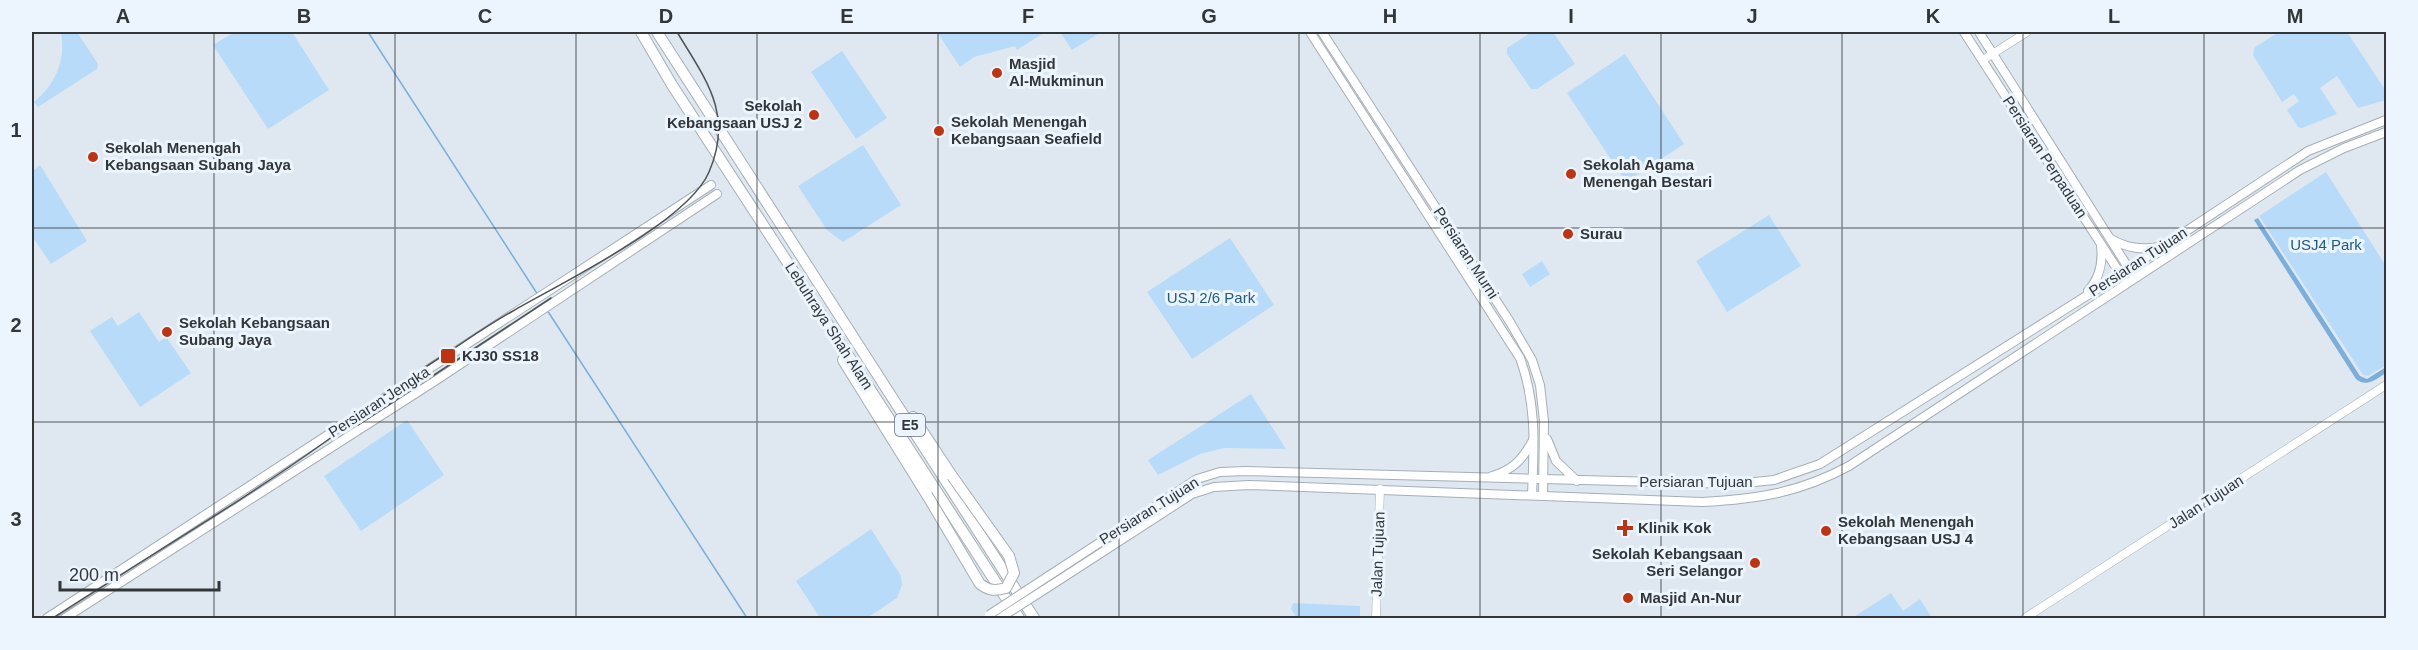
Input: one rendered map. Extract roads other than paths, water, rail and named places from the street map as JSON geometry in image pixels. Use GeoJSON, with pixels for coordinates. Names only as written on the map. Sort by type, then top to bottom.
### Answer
{"type":"FeatureCollection","features":[{"type":"Feature","properties":{"kind":"highway"},"geometry":{"type":"LineString","coordinates":[[634,32],[672,85]]}},
{"type":"Feature","properties":{"kind":"highway","name":"Lebuhraya Shah Alam"},"geometry":{"type":"LineString","coordinates":[[641,32],[672,85],[1019,618]]}},
{"type":"Feature","properties":{"kind":"highway","name":"Lebuhraya Shah Alam"},"geometry":{"type":"LineString","coordinates":[[657,32],[1034,618]]}},
{"type":"Feature","properties":{"kind":"highway"},"geometry":{"type":"LineString","coordinates":[[772,237],[844,362],[980,584],[988,590],[996,591],[1006,588],[1014,573],[1009,556],[952,476],[823,280],[785,231]]}},
{"type":"Feature","properties":{"kind":"main road","name":"Persiaran Murni"},"geometry":{"type":"LineString","coordinates":[[1310,32],[1520,358],[1532,396],[1534,438],[1532,495]]}},
{"type":"Feature","properties":{"kind":"main road","name":"Persiaran Murni"},"geometry":{"type":"LineString","coordinates":[[1322,32],[1520,337],[1532,360],[1540,385],[1544,421],[1544,496]]}},
{"type":"Feature","properties":{"kind":"main road","name":"Persiaran Perpaduan"},"geometry":{"type":"LineString","coordinates":[[1964,32],[2127,283]]}},
{"type":"Feature","properties":{"kind":"main road","name":"Persiaran Perpaduan"},"geometry":{"type":"LineString","coordinates":[[1979,32],[2135,278]]}},
{"type":"Feature","properties":{"kind":"main road","name":"Persiaran Tujuan"},"geometry":{"type":"LineString","coordinates":[[987,617],[1172,494],[1197,479],[1220,472],[1735,484],[1774,480],[1804,471],[1842,452],[2121,274],[2308,151],[2386,120]]}},
{"type":"Feature","properties":{"kind":"main road","name":"Persiaran Tujuan"},"geometry":{"type":"LineString","coordinates":[[1000,618],[1178,502],[1204,489],[1226,485],[1249,484],[1702,502],[1774,494],[1812,484],[1849,466],[2300,171],[2344,148],[2386,132]]}},
{"type":"Feature","properties":{"kind":"main road","name":"Persiaran Jengka"},"geometry":{"type":"LineString","coordinates":[[65,618],[545,308],[706,195],[711,185]]}},
{"type":"Feature","properties":{"kind":"main road","name":"Persiaran Jengka"},"geometry":{"type":"LineString","coordinates":[[46,618],[539,298],[706,195],[717,194]]}},
{"type":"Feature","properties":{"kind":"main road"},"geometry":{"type":"LineString","coordinates":[[2111,239],[2126,247],[2138,249],[2164,246]]}},
{"type":"Feature","properties":{"kind":"main road"},"geometry":{"type":"LineString","coordinates":[[2076,302],[2090,290],[2098,275],[2102,256],[2100,241]]}},
{"type":"Feature","properties":{"kind":"main road"},"geometry":{"type":"LineString","coordinates":[[1544,421],[1549,449],[1556,461],[1577,481]]}},
{"type":"Feature","properties":{"kind":"main road"},"geometry":{"type":"LineString","coordinates":[[1486,478],[1506,472],[1517,464],[1534,438]]}},
{"type":"Feature","properties":{"kind":"main road"},"geometry":{"type":"LineString","coordinates":[[201,518],[207,526]]}},
{"type":"Feature","properties":{"kind":"street"},"geometry":{"type":"LineString","coordinates":[[1983,60],[2027,32]]}},
{"type":"Feature","properties":{"kind":"street","name":"Jalan Tujuan"},"geometry":{"type":"LineString","coordinates":[[2025,618],[2386,385]]}},
{"type":"Feature","properties":{"kind":"street","name":"Jalan Tujuan"},"geometry":{"type":"LineString","coordinates":[[1376,618],[1380,489]]}},
{"type":"Feature","properties":{"kind":"waterway"},"geometry":{"type":"LineString","coordinates":[[368,32],[538,295]]}},
{"type":"Feature","properties":{"kind":"waterway"},"geometry":{"type":"LineString","coordinates":[[547,310],[747,618]]}},
{"type":"Feature","properties":{"kind":"tram line"},"geometry":{"type":"LineString","coordinates":[[53,618],[292,465],[382,397],[478,332],[621,250],[676,211],[697,191],[709,172],[719,132],[718,115],[713,98],[698,66],[677,32]]}},
{"type":"Feature","properties":{"kind":"tram line"},"geometry":{"type":"LineString","coordinates":[[358,425],[551,298]]}},
{"type":"Feature","properties":{"kind":"place","name":"Masjid Al-Mukminun"},"geometry":{"type":"Point","coordinates":[997,73]}},
{"type":"Feature","properties":{"kind":"place","name":"Sekolah Kebangsaan USJ 2"},"geometry":{"type":"Point","coordinates":[814,115]}},
{"type":"Feature","properties":{"kind":"place","name":"Sekolah Menengah Kebangsaan Seafield"},"geometry":{"type":"Point","coordinates":[939,131]}},
{"type":"Feature","properties":{"kind":"place","name":"Sekolah Menengah Kebangsaan Subang Jaya"},"geometry":{"type":"Point","coordinates":[93,157]}},
{"type":"Feature","properties":{"kind":"place","name":"Sekolah Agama Menengah Bestari"},"geometry":{"type":"Point","coordinates":[1571,174]}},
{"type":"Feature","properties":{"kind":"place","name":"Surau"},"geometry":{"type":"Point","coordinates":[1568,234]}},
{"type":"Feature","properties":{"kind":"place","name":"Sekolah Kebangsaan Subang Jaya"},"geometry":{"type":"Point","coordinates":[167,332]}},
{"type":"Feature","properties":{"kind":"place","name":"KJ30 SS18"},"geometry":{"type":"Point","coordinates":[448,356]}},
{"type":"Feature","properties":{"kind":"place","name":"Klinik Kok"},"geometry":{"type":"Point","coordinates":[1625,528]}},
{"type":"Feature","properties":{"kind":"place","name":"Sekolah Menengah Kebangsaan USJ 4"},"geometry":{"type":"Point","coordinates":[1826,531]}},
{"type":"Feature","properties":{"kind":"place","name":"Sekolah Kebangsaan Seri Selangor"},"geometry":{"type":"Point","coordinates":[1755,563]}},
{"type":"Feature","properties":{"kind":"place","name":"Masjid An-Nur"},"geometry":{"type":"Point","coordinates":[1628,598]}},
{"type":"Feature","properties":{"kind":"park label","name":"USJ4 Park"},"geometry":{"type":"Point","coordinates":[2326,245]}},
{"type":"Feature","properties":{"kind":"park label","name":"USJ 2/6 Park"},"geometry":{"type":"Point","coordinates":[1211,298]}}]}
